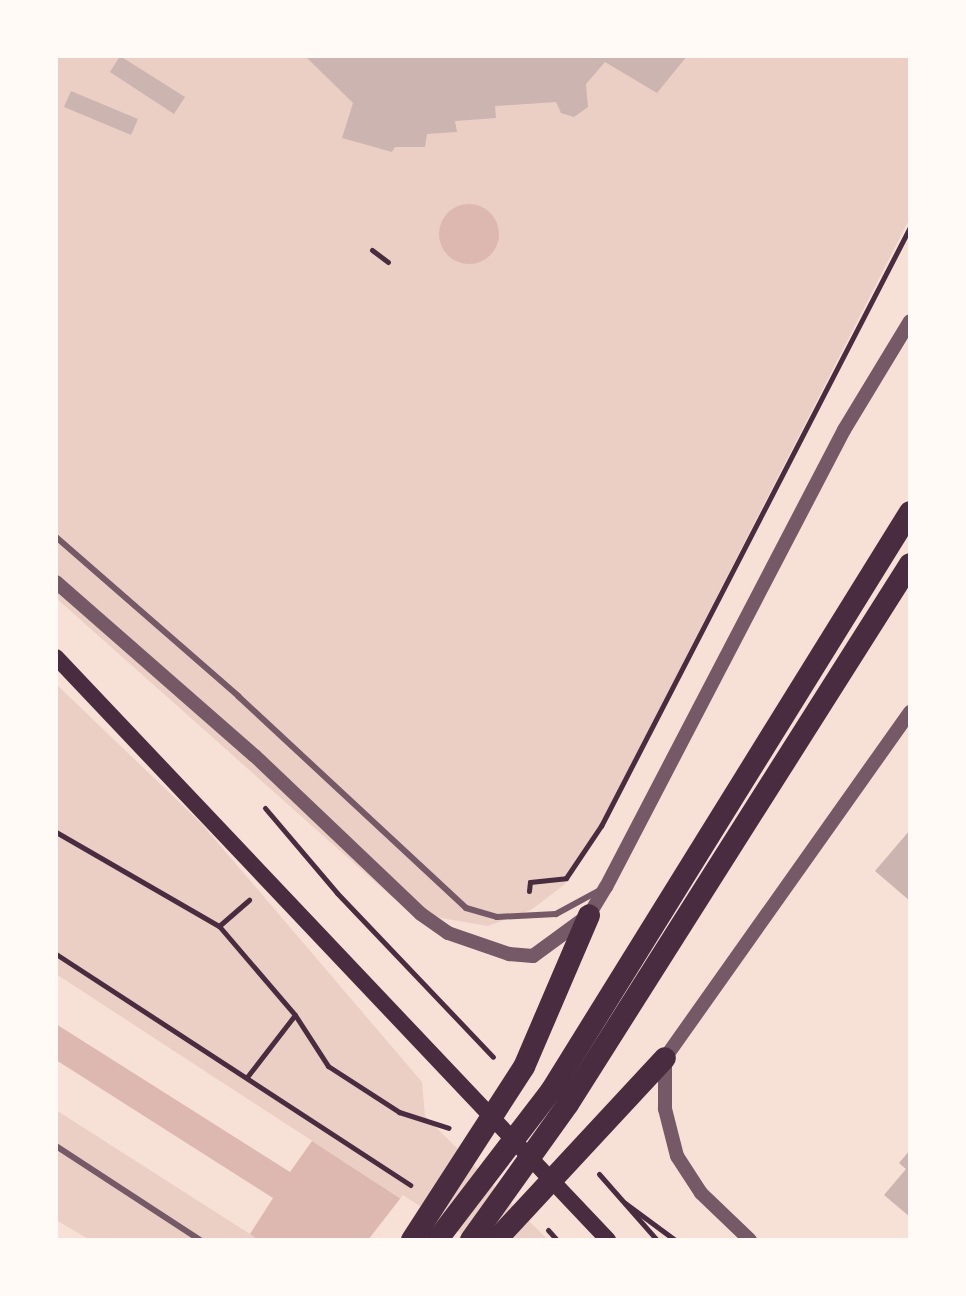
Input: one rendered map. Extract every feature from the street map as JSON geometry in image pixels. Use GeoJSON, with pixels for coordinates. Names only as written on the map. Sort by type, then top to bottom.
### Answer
{"type":"FeatureCollection","features":[{"type":"Feature","properties":{"kind":"highway"},"geometry":{"type":"LineString","coordinates":[[471,1240],[910,512]]}},
{"type":"Feature","properties":{"kind":"highway"},"geometry":{"type":"LineString","coordinates":[[437,1240],[559,1098],[910,564]]}},
{"type":"Feature","properties":{"kind":"highway"},"geometry":{"type":"LineString","coordinates":[[412,1240],[524,1067],[589,915]]}},
{"type":"Feature","properties":{"kind":"highway"},"geometry":{"type":"LineString","coordinates":[[496,1240],[665,1058]]}},
{"type":"Feature","properties":{"kind":"main road"},"geometry":{"type":"LineString","coordinates":[[56,657],[608,1240]]}},
{"type":"Feature","properties":{"kind":"street"},"geometry":{"type":"LineString","coordinates":[[56,582],[255,756],[395,893],[448,933],[509,954],[533,956],[589,915],[606,887],[844,430],[910,321]]}},
{"type":"Feature","properties":{"kind":"street"},"geometry":{"type":"LineString","coordinates":[[750,1240],[701,1193],[677,1156],[665,1109],[665,1058],[910,712]]}},
{"type":"Feature","properties":{"kind":"lane"},"geometry":{"type":"LineString","coordinates":[[56,537],[238,696],[437,886],[466,908],[497,917],[556,914],[606,887]]}},
{"type":"Feature","properties":{"kind":"lane"},"geometry":{"type":"LineString","coordinates":[[56,1146],[200,1240]]}},
{"type":"Feature","properties":{"kind":"path"},"geometry":{"type":"LineString","coordinates":[[527,917],[530,882],[566,878],[601,826],[910,227]]}},
{"type":"Feature","properties":{"kind":"path"},"geometry":{"type":"LineString","coordinates":[[372,250],[388,262]]}},
{"type":"Feature","properties":{"kind":"path"},"geometry":{"type":"LineString","coordinates":[[259,800],[337,893],[500,1064]]}},
{"type":"Feature","properties":{"kind":"path"},"geometry":{"type":"LineString","coordinates":[[56,832],[219,926],[295,1015],[328,1066],[399,1112],[424,1124],[457,1129]]}},
{"type":"Feature","properties":{"kind":"path"},"geometry":{"type":"LineString","coordinates":[[219,926],[255,895]]}},
{"type":"Feature","properties":{"kind":"path"},"geometry":{"type":"LineString","coordinates":[[56,954],[416,1189]]}},
{"type":"Feature","properties":{"kind":"path"},"geometry":{"type":"LineString","coordinates":[[247,1077],[295,1015]]}},
{"type":"Feature","properties":{"kind":"path"},"geometry":{"type":"LineString","coordinates":[[490,1053],[495,1047]]}},
{"type":"Feature","properties":{"kind":"path"},"geometry":{"type":"LineString","coordinates":[[589,1163],[657,1240]]}},
{"type":"Feature","properties":{"kind":"path"},"geometry":{"type":"LineString","coordinates":[[623,1202],[675,1240]]}},
{"type":"Feature","properties":{"kind":"shaded area"},"geometry":{"type":"Polygon","coordinates":[[[56,56],[910,56],[910,218],[592,841],[564,885],[531,910],[488,926],[441,918],[392,897],[56,598],[56,56]]]}},
{"type":"Feature","properties":{"kind":"shaded area"},"geometry":{"type":"Polygon","coordinates":[[[469,204],[490,213],[499,234],[490,255],[469,264],[448,255],[439,234],[448,213],[469,204]]]}},
{"type":"Feature","properties":{"kind":"shaded area"},"geometry":{"type":"Polygon","coordinates":[[[56,684],[201,823],[422,1082],[425,1116],[548,1240],[464,1240],[56,974],[56,684]]]}},
{"type":"Feature","properties":{"kind":"shaded area"},"geometry":{"type":"Polygon","coordinates":[[[56,1024],[290,1172],[312,1141],[464,1240],[258,1240],[250,1234],[273,1198],[56,1060],[56,1024]]]}},
{"type":"Feature","properties":{"kind":"shaded area"},"geometry":{"type":"Polygon","coordinates":[[[56,1110],[258,1240],[90,1240],[56,1220],[56,1110]]]}},
{"type":"Feature","properties":{"kind":"pier"},"geometry":{"type":"Polygon","coordinates":[[[403,1195],[466,1237],[468,1240],[368,1240],[403,1195]]]}},
{"type":"Feature","properties":{"kind":"building"},"geometry":{"type":"Polygon","coordinates":[[[120,56],[185,97],[174,114],[110,72],[120,56]]]}},
{"type":"Feature","properties":{"kind":"building"},"geometry":{"type":"Polygon","coordinates":[[[305,56],[687,56],[657,93],[605,62],[586,84],[588,107],[574,117],[561,113],[556,102],[495,106],[496,118],[455,121],[457,132],[427,134],[425,147],[395,147],[392,152],[342,138],[353,103],[305,56]]]}},
{"type":"Feature","properties":{"kind":"building"},"geometry":{"type":"Polygon","coordinates":[[[71,91],[138,119],[131,135],[64,107],[71,91]]]}},
{"type":"Feature","properties":{"kind":"building"},"geometry":{"type":"Polygon","coordinates":[[[910,830],[910,901],[875,871],[910,830]]]}},
{"type":"Feature","properties":{"kind":"building"},"geometry":{"type":"Polygon","coordinates":[[[910,1150],[910,1217],[884,1195],[906,1169],[899,1163],[910,1150]]]}}]}
